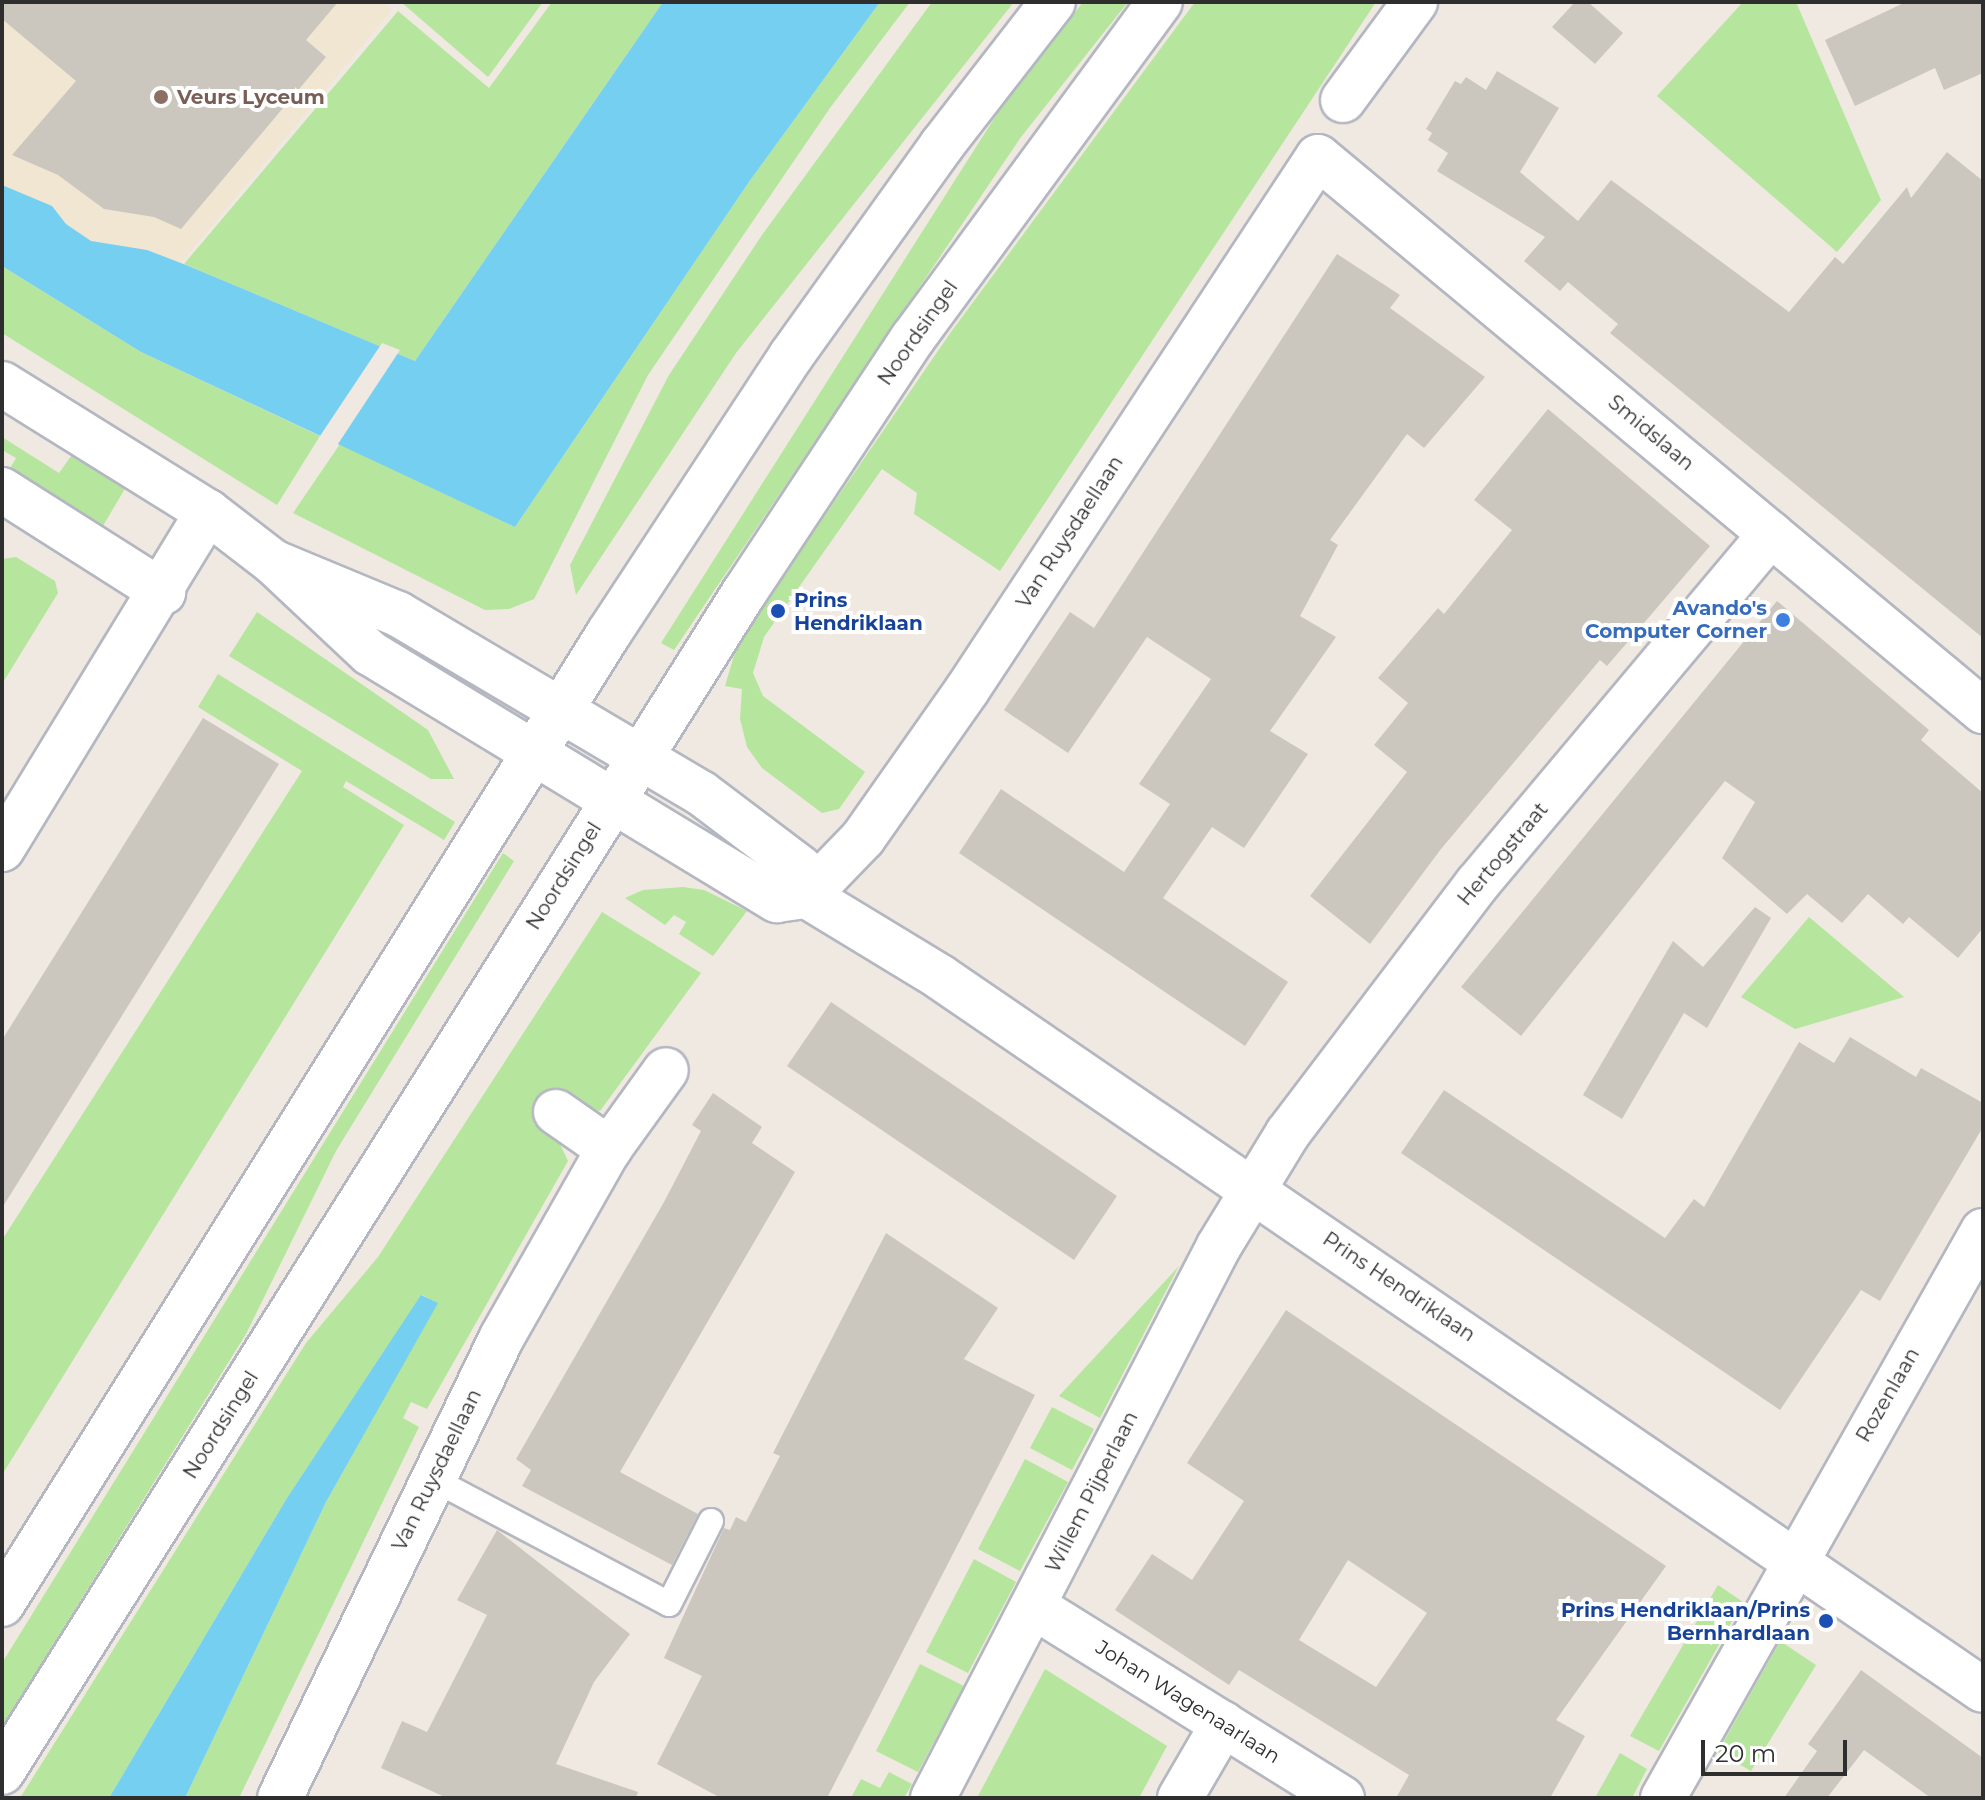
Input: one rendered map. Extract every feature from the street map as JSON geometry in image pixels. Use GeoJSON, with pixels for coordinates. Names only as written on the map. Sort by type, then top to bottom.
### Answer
{"type":"FeatureCollection","features":[{"type":"Feature","properties":{"kind":"street"},"geometry":{"type":"LineString","coordinates":[[2,1604],[535,751],[791,356],[942,145],[1053,2]]}},
{"type":"Feature","properties":{"kind":"street","name":"Noordsingel"},"geometry":{"type":"LineString","coordinates":[[2,1772],[613,799],[913,338],[1160,2]]}},
{"type":"Feature","properties":{"kind":"street"},"geometry":{"type":"LineString","coordinates":[[1343,100],[1415,2]]}},
{"type":"Feature","properties":{"kind":"street","name":"Smidslaan"},"geometry":{"type":"LineString","coordinates":[[1318,157],[1983,711]]}},
{"type":"Feature","properties":{"kind":"street","name":"Van Ruysdaellaan"},"geometry":{"type":"LineString","coordinates":[[807,896],[863,838],[1318,157]]}},
{"type":"Feature","properties":{"kind":"street"},"geometry":{"type":"LineString","coordinates":[[2,384],[208,512],[273,562],[398,614],[701,793],[800,868],[807,896]]}},
{"type":"Feature","properties":{"kind":"street"},"geometry":{"type":"LineString","coordinates":[[2,490],[163,592]]}},
{"type":"Feature","properties":{"kind":"street"},"geometry":{"type":"LineString","coordinates":[[2,849],[163,592],[208,512]]}},
{"type":"Feature","properties":{"kind":"street","name":"Hertogstraat"},"geometry":{"type":"LineString","coordinates":[[1254,1189],[1288,1133],[1477,884],[1771,534]]}},
{"type":"Feature","properties":{"kind":"street","name":"Prins Hendriklaan"},"geometry":{"type":"LineString","coordinates":[[273,562],[370,653],[777,900],[807,896],[940,977],[1799,1561],[1983,1690]]}},
{"type":"Feature","properties":{"kind":"street","name":"Van Ruysdaellaan"},"geometry":{"type":"LineString","coordinates":[[280,1798],[431,1478],[502,1337],[609,1149],[666,1070]]}},
{"type":"Feature","properties":{"kind":"street"},"geometry":{"type":"LineString","coordinates":[[556,1112],[609,1149]]}},
{"type":"Feature","properties":{"kind":"street","name":"Willem Pijperlaan"},"geometry":{"type":"LineString","coordinates":[[933,1798],[1219,1246],[1254,1189]]}},
{"type":"Feature","properties":{"kind":"street","name":"Rozenlaan"},"geometry":{"type":"LineString","coordinates":[[1663,1798],[1799,1561],[1829,1496],[1983,1231]]}},
{"type":"Feature","properties":{"kind":"street","name":"Johan Wagenaarlaan"},"geometry":{"type":"LineString","coordinates":[[1033,1606],[1342,1798]]}},
{"type":"Feature","properties":{"kind":"street"},"geometry":{"type":"LineString","coordinates":[[1180,1798],[1223,1724]]}},
{"type":"Feature","properties":{"kind":"lane"},"geometry":{"type":"LineString","coordinates":[[431,1478],[669,1604],[711,1521]]}},
{"type":"Feature","properties":{"kind":"shaded area","name":"Veurs Lyceum"},"geometry":{"type":"Polygon","coordinates":[[[2,2],[382,2],[392,10],[181,263],[91,241],[66,224],[52,206],[2,185],[2,2]]]}},
{"type":"Feature","properties":{"kind":"green space"},"geometry":{"type":"Polygon","coordinates":[[[401,2],[543,2],[488,77],[401,2]]]}},
{"type":"Feature","properties":{"kind":"green space"},"geometry":{"type":"Polygon","coordinates":[[[552,2],[663,2],[415,361],[184,264],[398,11],[489,88],[552,2]]]}},
{"type":"Feature","properties":{"kind":"green space"},"geometry":{"type":"Polygon","coordinates":[[[880,2],[910,2],[830,108],[648,375],[534,599],[509,609],[485,610],[293,513],[340,444],[515,527],[751,179],[880,2]]]}},
{"type":"Feature","properties":{"kind":"green space"},"geometry":{"type":"Polygon","coordinates":[[[932,2],[1014,2],[736,353],[576,595],[570,565],[669,375],[762,235],[932,2]]]}},
{"type":"Feature","properties":{"kind":"green space"},"geometry":{"type":"Polygon","coordinates":[[[1083,2],[1128,2],[1021,137],[674,650],[661,643],[997,114],[1083,2]]]}},
{"type":"Feature","properties":{"kind":"green space"},"geometry":{"type":"Polygon","coordinates":[[[1195,2],[1376,2],[1000,571],[914,514],[917,493],[882,469],[764,637],[753,673],[763,696],[865,772],[839,809],[822,813],[762,768],[747,747],[740,719],[742,689],[725,686],[738,642],[951,332],[1195,2]]]}},
{"type":"Feature","properties":{"kind":"green space"},"geometry":{"type":"Polygon","coordinates":[[[1743,2],[1796,2],[1881,200],[1837,252],[1657,96],[1743,2]]]}},
{"type":"Feature","properties":{"kind":"green space"},"geometry":{"type":"Polygon","coordinates":[[[2,266],[141,352],[320,436],[277,505],[2,333],[2,266]]]}},
{"type":"Feature","properties":{"kind":"green space"},"geometry":{"type":"Polygon","coordinates":[[[2,437],[59,473],[74,452],[126,487],[97,536],[4,479],[16,458],[2,450],[2,437]]]}},
{"type":"Feature","properties":{"kind":"green space"},"geometry":{"type":"Polygon","coordinates":[[[16,557],[55,581],[58,593],[2,684],[2,559],[16,557]]]}},
{"type":"Feature","properties":{"kind":"green space"},"geometry":{"type":"Polygon","coordinates":[[[257,612],[428,730],[454,779],[431,779],[229,656],[257,612]]]}},
{"type":"Feature","properties":{"kind":"green space"},"geometry":{"type":"Polygon","coordinates":[[[218,674],[455,822],[444,840],[346,781],[343,787],[404,825],[2,1475],[2,1240],[302,771],[198,707],[218,674]]]}},
{"type":"Feature","properties":{"kind":"green space"},"geometry":{"type":"Polygon","coordinates":[[[503,853],[514,861],[336,1151],[246,1334],[2,1727],[2,1663],[503,853]]]}},
{"type":"Feature","properties":{"kind":"green space"},"geometry":{"type":"Polygon","coordinates":[[[683,887],[704,890],[747,911],[713,956],[679,934],[686,922],[674,915],[665,925],[625,898],[643,890],[683,887]]]}},
{"type":"Feature","properties":{"kind":"green space"},"geometry":{"type":"Polygon","coordinates":[[[602,912],[701,973],[600,1111],[576,1108],[554,1093],[534,1124],[559,1142],[568,1161],[427,1409],[411,1402],[403,1418],[419,1427],[239,1798],[185,1798],[326,1502],[437,1303],[422,1295],[287,1498],[109,1798],[20,1798],[306,1343],[378,1257],[602,912]]]}},
{"type":"Feature","properties":{"kind":"green space"},"geometry":{"type":"Polygon","coordinates":[[[1809,917],[1904,997],[1795,1029],[1741,997],[1809,917]]]}},
{"type":"Feature","properties":{"kind":"green space"},"geometry":{"type":"Polygon","coordinates":[[[1179,1266],[1100,1418],[1059,1396],[1179,1266]]]}},
{"type":"Feature","properties":{"kind":"green space"},"geometry":{"type":"Polygon","coordinates":[[[1052,1407],[1094,1429],[1072,1470],[1030,1448],[1052,1407]]]}},
{"type":"Feature","properties":{"kind":"green space"},"geometry":{"type":"Polygon","coordinates":[[[1025,1459],[1068,1482],[1020,1571],[978,1549],[1025,1459]]]}},
{"type":"Feature","properties":{"kind":"green space"},"geometry":{"type":"Polygon","coordinates":[[[974,1559],[1016,1582],[968,1673],[926,1652],[974,1559]]]}},
{"type":"Feature","properties":{"kind":"green space"},"geometry":{"type":"Polygon","coordinates":[[[1718,1585],[1743,1602],[1659,1751],[1630,1736],[1718,1585]]]}},
{"type":"Feature","properties":{"kind":"green space"},"geometry":{"type":"Polygon","coordinates":[[[1780,1641],[1816,1665],[1751,1771],[1718,1752],[1780,1641]]]}},
{"type":"Feature","properties":{"kind":"green space"},"geometry":{"type":"Polygon","coordinates":[[[920,1664],[964,1686],[918,1772],[876,1751],[920,1664]]]}},
{"type":"Feature","properties":{"kind":"green space"},"geometry":{"type":"Polygon","coordinates":[[[1045,1669],[1167,1746],[1139,1798],[977,1798],[1045,1669]]]}},
{"type":"Feature","properties":{"kind":"green space"},"geometry":{"type":"Polygon","coordinates":[[[1620,1753],[1647,1769],[1632,1798],[1595,1798],[1620,1753]]]}},
{"type":"Feature","properties":{"kind":"green space"},"geometry":{"type":"Polygon","coordinates":[[[889,1772],[912,1784],[904,1798],[851,1798],[861,1779],[880,1788],[889,1772]]]}},
{"type":"Feature","properties":{"kind":"water"},"geometry":{"type":"Polygon","coordinates":[[[663,2],[880,2],[751,179],[515,527],[141,352],[2,266],[2,185],[52,206],[66,224],[91,241],[147,250],[415,361],[663,2]]]}},
{"type":"Feature","properties":{"kind":"water"},"geometry":{"type":"Polygon","coordinates":[[[421,1295],[438,1303],[326,1502],[185,1798],[109,1798],[287,1498],[421,1295]]]}},
{"type":"Feature","properties":{"kind":"pier"},"geometry":{"type":"Polygon","coordinates":[[[382,343],[400,350],[336,447],[318,439],[382,343]]]}},
{"type":"Feature","properties":{"kind":"building","name":"Veurs Lyceum"},"geometry":{"type":"Polygon","coordinates":[[[2,2],[338,2],[306,40],[326,57],[181,229],[154,217],[104,209],[58,175],[12,155],[76,81],[2,19],[2,2]]]}},
{"type":"Feature","properties":{"kind":"building"},"geometry":{"type":"Polygon","coordinates":[[[1575,2],[1588,2],[1623,33],[1595,64],[1552,27],[1575,2]]]}},
{"type":"Feature","properties":{"kind":"building"},"geometry":{"type":"Polygon","coordinates":[[[1906,2],[1983,2],[1983,73],[1944,90],[1935,68],[1855,106],[1825,40],[1906,2]]]}},
{"type":"Feature","properties":{"kind":"building"},"geometry":{"type":"Polygon","coordinates":[[[1497,71],[1559,108],[1520,172],[1578,221],[1611,180],[1789,312],[1835,257],[1843,264],[1907,187],[1911,198],[1947,152],[1983,181],[1983,638],[1610,333],[1618,324],[1568,282],[1560,291],[1524,261],[1545,237],[1437,171],[1448,153],[1428,140],[1432,133],[1426,129],[1455,81],[1461,84],[1466,77],[1486,90],[1497,71]]]}},
{"type":"Feature","properties":{"kind":"building"},"geometry":{"type":"Polygon","coordinates":[[[1337,254],[1400,295],[1390,308],[1485,377],[1424,448],[1407,434],[1330,540],[1338,545],[1300,616],[1336,637],[1270,731],[1308,754],[1244,848],[1212,827],[1163,898],[1288,982],[1245,1046],[959,853],[1001,789],[1124,872],[1170,804],[1139,784],[1211,679],[1147,637],[1068,753],[1004,710],[1070,612],[1094,628],[1337,254]]]}},
{"type":"Feature","properties":{"kind":"building"},"geometry":{"type":"Polygon","coordinates":[[[1548,409],[1710,546],[1607,666],[1600,660],[1441,849],[1370,944],[1310,896],[1407,772],[1374,745],[1408,703],[1378,678],[1438,608],[1444,614],[1512,530],[1474,500],[1548,409]]]}},
{"type":"Feature","properties":{"kind":"building"},"geometry":{"type":"Polygon","coordinates":[[[1777,601],[1929,730],[1921,740],[1983,793],[1983,928],[1958,958],[1909,917],[1903,924],[1868,894],[1842,923],[1807,894],[1787,914],[1722,858],[1755,802],[1725,781],[1521,1036],[1461,987],[1777,601]]]}},
{"type":"Feature","properties":{"kind":"building"},"geometry":{"type":"Polygon","coordinates":[[[203,718],[279,764],[2,1208],[2,1040],[203,718]]]}},
{"type":"Feature","properties":{"kind":"building"},"geometry":{"type":"Polygon","coordinates":[[[1755,907],[1771,918],[1707,1028],[1684,1013],[1622,1119],[1583,1095],[1673,941],[1703,967],[1755,907]]]}},
{"type":"Feature","properties":{"kind":"building"},"geometry":{"type":"Polygon","coordinates":[[[831,1002],[1117,1196],[1074,1260],[787,1066],[831,1002]]]}},
{"type":"Feature","properties":{"kind":"building"},"geometry":{"type":"Polygon","coordinates":[[[1850,1037],[1916,1077],[1921,1068],[1983,1103],[1983,1127],[1880,1301],[1861,1290],[1780,1410],[1401,1153],[1444,1090],[1665,1238],[1694,1199],[1704,1207],[1799,1042],[1834,1063],[1850,1037]]]}},
{"type":"Feature","properties":{"kind":"building"},"geometry":{"type":"Polygon","coordinates":[[[713,1093],[762,1127],[752,1143],[795,1172],[620,1472],[698,1514],[672,1565],[522,1486],[531,1470],[516,1459],[664,1202],[701,1131],[692,1125],[713,1093]]]}},
{"type":"Feature","properties":{"kind":"building"},"geometry":{"type":"Polygon","coordinates":[[[886,1233],[998,1308],[964,1359],[1035,1395],[827,1798],[721,1798],[657,1764],[702,1676],[664,1658],[724,1528],[730,1530],[736,1517],[746,1522],[780,1456],[773,1453],[886,1233]]]}},
{"type":"Feature","properties":{"kind":"building"},"geometry":{"type":"Polygon","coordinates":[[[1286,1310],[1666,1566],[1556,1720],[1585,1736],[1550,1798],[1396,1798],[1409,1775],[1239,1670],[1229,1685],[1115,1610],[1152,1554],[1192,1580],[1244,1501],[1187,1463],[1286,1310]],[[1348,1560],[1299,1640],[1376,1687],[1427,1613],[1348,1560]]]}},
{"type":"Feature","properties":{"kind":"building"},"geometry":{"type":"Polygon","coordinates":[[[497,1530],[630,1634],[594,1682],[556,1764],[638,1792],[636,1798],[447,1798],[381,1768],[402,1721],[427,1732],[487,1615],[457,1600],[497,1530]]]}},
{"type":"Feature","properties":{"kind":"building"},"geometry":{"type":"Polygon","coordinates":[[[1861,1670],[1983,1758],[1983,1798],[1931,1798],[1864,1750],[1827,1798],[1784,1798],[1817,1751],[1808,1744],[1861,1670]]]}},
{"type":"Feature","properties":{"kind":"place","name":"Veurs Lyceum"},"geometry":{"type":"Point","coordinates":[161,97]}},
{"type":"Feature","properties":{"kind":"place","name":"Prins Hendriklaan"},"geometry":{"type":"Point","coordinates":[778,611]}},
{"type":"Feature","properties":{"kind":"place","name":"Avando's Computer Corner"},"geometry":{"type":"Point","coordinates":[1783,620]}},
{"type":"Feature","properties":{"kind":"place","name":"Prins Hendriklaan/Prins Bernhardlaan"},"geometry":{"type":"Point","coordinates":[1826,1621]}}]}
